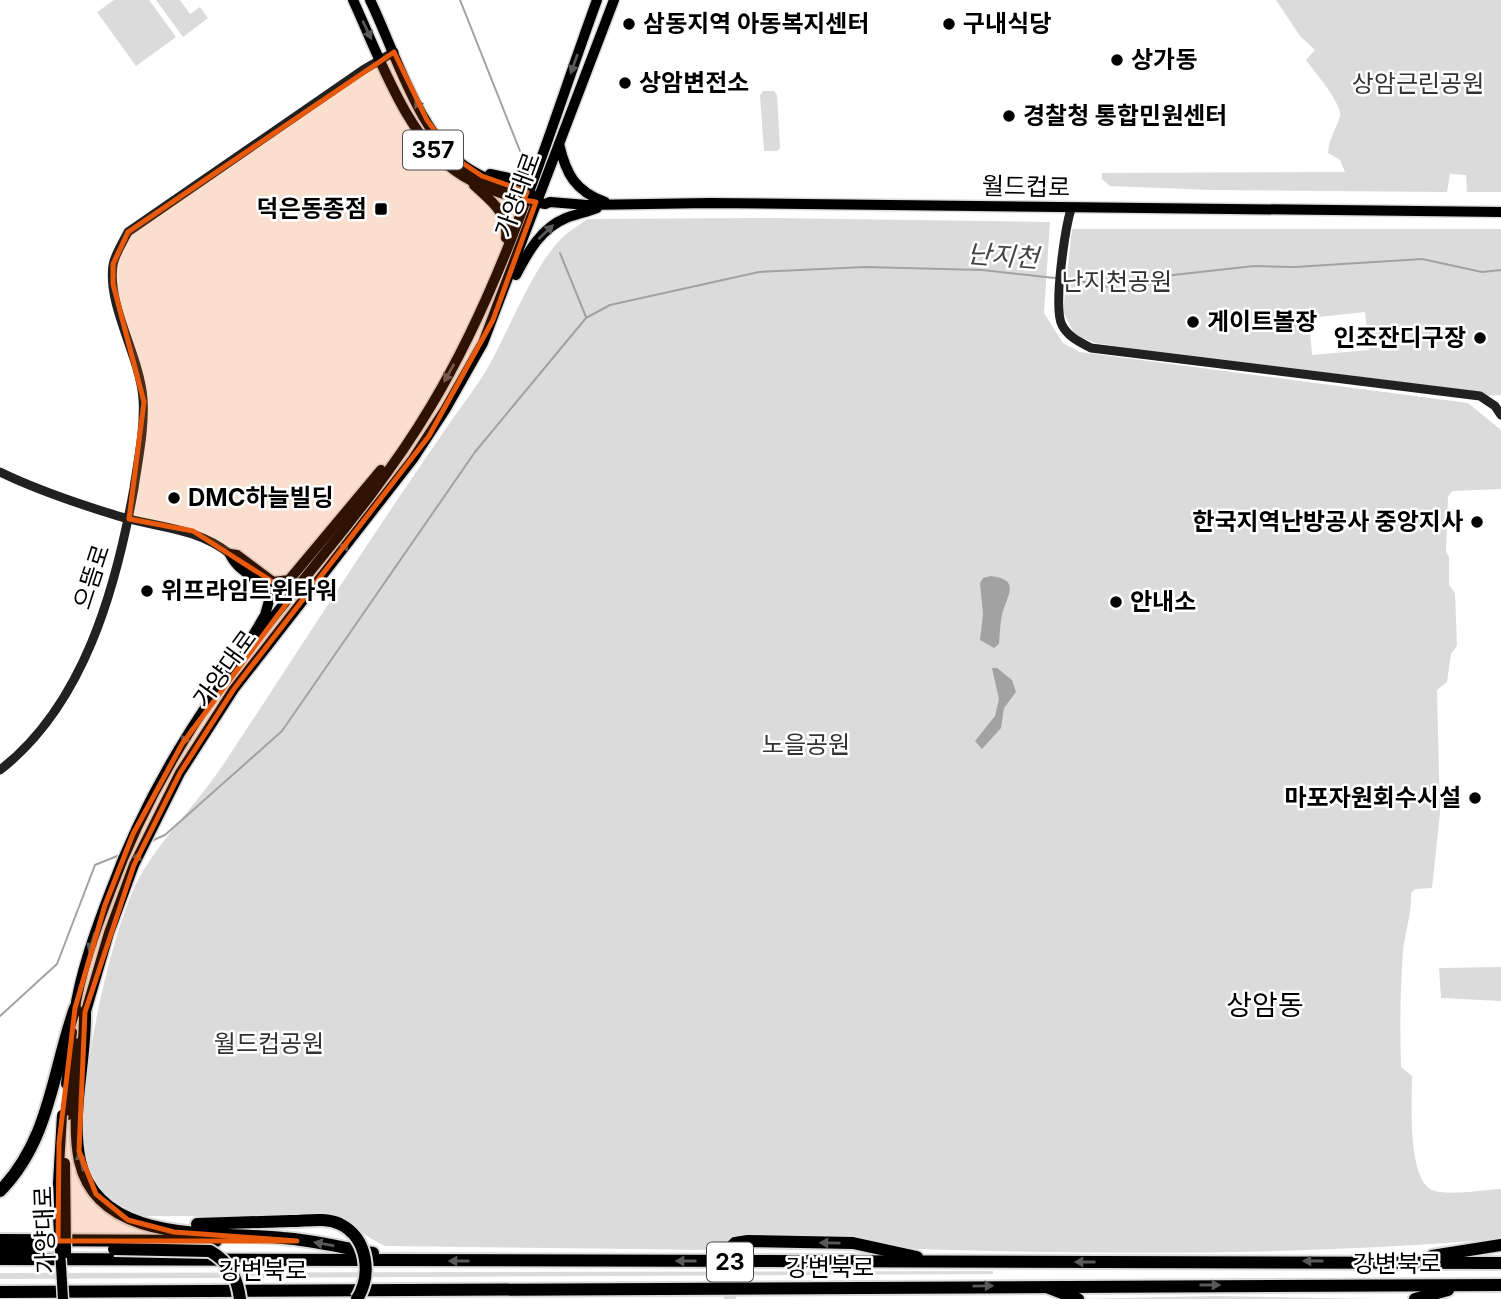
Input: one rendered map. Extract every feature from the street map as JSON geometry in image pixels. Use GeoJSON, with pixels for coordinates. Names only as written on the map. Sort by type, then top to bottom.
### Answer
{"type":"FeatureCollection","features":[{"type":"Feature","properties":{"kind":"highway"},"geometry":{"type":"LineString","coordinates":[[0,1191],[20,1169],[40,1133],[52,1093],[60,1050],[80,1010]]}},
{"type":"Feature","properties":{"kind":"highway"},"geometry":{"type":"LineString","coordinates":[[80,1010],[80,1161],[96,1194],[128,1220],[174,1232],[297,1241],[415,1261]]}},
{"type":"Feature","properties":{"kind":"highway"},"geometry":{"type":"LineString","coordinates":[[142,1223],[324,1220],[353,1233],[362,1248],[366,1285],[357,1299]]}},
{"type":"Feature","properties":{"kind":"highway"},"geometry":{"type":"LineString","coordinates":[[0,1240],[297,1241]]}},
{"type":"Feature","properties":{"kind":"highway"},"geometry":{"type":"LineString","coordinates":[[731,1247],[735,1243],[748,1241],[853,1243],[945,1262]]}},
{"type":"Feature","properties":{"kind":"highway"},"geometry":{"type":"LineString","coordinates":[[1405,1261],[1501,1245]]}},
{"type":"Feature","properties":{"kind":"highway"},"geometry":{"type":"LineString","coordinates":[[0,1250],[210,1251],[222,1258],[233,1271],[240,1299]]}},
{"type":"Feature","properties":{"kind":"highway","name":"강변북로"},"geometry":{"type":"LineString","coordinates":[[0,1259],[1501,1263]]}},
{"type":"Feature","properties":{"kind":"highway"},"geometry":{"type":"LineString","coordinates":[[1042,1285],[1078,1299]]}},
{"type":"Feature","properties":{"kind":"highway","name":"강변북로"},"geometry":{"type":"LineString","coordinates":[[0,1292],[882,1289],[1042,1285],[1501,1285]]}},
{"type":"Feature","properties":{"kind":"highway"},"geometry":{"type":"LineString","coordinates":[[1415,1299],[1465,1285]]}},
{"type":"Feature","properties":{"kind":"highway"},"geometry":{"type":"LineString","coordinates":[[855,1299],[882,1289]]}},
{"type":"Feature","properties":{"kind":"highway"},"geometry":{"type":"LineString","coordinates":[[482,1299],[528,1291]]}},
{"type":"Feature","properties":{"kind":"highway"},"geometry":{"type":"LineString","coordinates":[[62,1299],[104,1292]]}},
{"type":"Feature","properties":{"kind":"main road","name":"357"},"geometry":{"type":"LineString","coordinates":[[353,0],[405,108],[428,143],[447,164],[505,196],[538,199]]}},
{"type":"Feature","properties":{"kind":"main road","name":"357"},"geometry":{"type":"LineString","coordinates":[[370,0],[438,137],[468,174]]}},
{"type":"Feature","properties":{"kind":"main road","name":"가양대로"},"geometry":{"type":"LineString","coordinates":[[62,1299],[57,1186],[80,1010],[96,930],[133,834],[182,744],[234,668],[402,451],[431,406],[481,313],[597,0]]}},
{"type":"Feature","properties":{"kind":"main road","name":"가양대로"},"geometry":{"type":"LineString","coordinates":[[69,1299],[65,1228],[66,1140],[80,1010],[134,865],[180,773],[234,690],[429,436],[495,315],[614,0]]}},
{"type":"Feature","properties":{"kind":"main road"},"geometry":{"type":"LineString","coordinates":[[559,144],[572,181],[587,195],[607,203]]}},
{"type":"Feature","properties":{"kind":"main road"},"geometry":{"type":"LineString","coordinates":[[468,174],[514,179],[537,165]]}},
{"type":"Feature","properties":{"kind":"main road"},"geometry":{"type":"LineString","coordinates":[[468,174],[502,214],[507,227],[506,248]]}},
{"type":"Feature","properties":{"kind":"main road","name":"월드컵로"},"geometry":{"type":"LineString","coordinates":[[538,199],[573,205],[607,203],[1501,212]]}},
{"type":"Feature","properties":{"kind":"main road"},"geometry":{"type":"LineString","coordinates":[[495,315],[526,256],[548,229],[564,219],[607,203]]}},
{"type":"Feature","properties":{"kind":"main road"},"geometry":{"type":"LineString","coordinates":[[229,553],[237,555],[273,582],[289,580],[371,480],[402,451]]}},
{"type":"Feature","properties":{"kind":"main road"},"geometry":{"type":"LineString","coordinates":[[229,553],[233,561],[265,588],[270,597],[265,615],[234,668]]}},
{"type":"Feature","properties":{"kind":"street","name":"으뜸로"},"geometry":{"type":"LineString","coordinates":[[0,770],[46,722],[81,664],[111,587],[129,519],[144,402],[139,367],[113,284],[113,264],[128,232],[394,52]]}},
{"type":"Feature","properties":{"kind":"street"},"geometry":{"type":"LineString","coordinates":[[1071,209],[1064,231],[1059,315],[1071,337],[1091,348],[1480,396],[1495,406],[1501,415]]}},
{"type":"Feature","properties":{"kind":"street"},"geometry":{"type":"LineString","coordinates":[[0,475],[129,519],[192,531],[229,553]]}},
{"type":"Feature","properties":{"kind":"highlighted area"},"geometry":{"type":"Polygon","coordinates":[[[394,52],[427,120],[455,158],[482,176],[527,192],[524,200],[536,202],[493,320],[429,436],[234,689],[180,773],[134,865],[85,1012],[79,1151],[96,1194],[128,1220],[174,1232],[297,1241],[58,1241],[59,1143],[75,1008],[105,905],[133,834],[182,744],[298,588],[273,582],[193,531],[129,519],[144,402],[113,284],[113,264],[128,232],[394,52]]]}},
{"type":"Feature","properties":{"kind":"green space"},"geometry":{"type":"Polygon","coordinates":[[[114,0],[149,0],[176,37],[136,66],[97,12],[114,0]]]}},
{"type":"Feature","properties":{"kind":"green space"},"geometry":{"type":"Polygon","coordinates":[[[156,0],[180,0],[190,14],[200,7],[208,18],[183,37],[156,0]]]}},
{"type":"Feature","properties":{"kind":"green space","name":"상암근린공원"},"geometry":{"type":"Polygon","coordinates":[[[1276,0],[1501,0],[1501,192],[1467,192],[1466,175],[1450,174],[1447,192],[1211,190],[1110,186],[1102,179],[1102,173],[1345,172],[1340,160],[1328,153],[1340,111],[1306,60],[1315,50],[1300,36],[1276,0]]]}},
{"type":"Feature","properties":{"kind":"green space"},"geometry":{"type":"Polygon","coordinates":[[[763,91],[774,91],[777,95],[780,148],[777,151],[764,151],[760,95],[763,91]]]}},
{"type":"Feature","properties":{"kind":"green space","name":"월드컵공원"},"geometry":{"type":"Polygon","coordinates":[[[772,218],[1050,222],[1044,313],[1063,343],[1080,352],[1468,403],[1501,430],[1501,489],[1452,491],[1448,497],[1446,552],[1449,557],[1449,585],[1455,593],[1457,646],[1451,654],[1447,682],[1437,690],[1440,814],[1432,888],[1415,889],[1411,893],[1403,952],[1400,1023],[1401,1067],[1412,1076],[1413,1138],[1418,1171],[1424,1183],[1438,1192],[1501,1189],[1501,1239],[1348,1249],[1117,1253],[886,1248],[773,1242],[730,1245],[718,1250],[385,1246],[332,1217],[146,1216],[117,1202],[104,1192],[94,1179],[86,1154],[84,1117],[95,1025],[118,932],[143,871],[225,762],[390,510],[482,376],[522,299],[553,248],[564,236],[588,219],[772,218]]]}},
{"type":"Feature","properties":{"kind":"green space","name":"난지천공원"},"geometry":{"type":"Polygon","coordinates":[[[1072,229],[1501,229],[1501,395],[1480,396],[1283,372],[1095,343],[1075,335],[1063,312],[1072,229]],[[1365,312],[1309,318],[1312,355],[1369,350],[1365,312]]]}},
{"type":"Feature","properties":{"kind":"green space"},"geometry":{"type":"Polygon","coordinates":[[[1501,967],[1501,1001],[1441,998],[1439,968],[1501,967]]]}},
{"type":"Feature","properties":{"kind":"green space"},"geometry":{"type":"Polygon","coordinates":[[[993,1271],[993,1274],[0,1279],[0,1273],[993,1271]]]}},
{"type":"Feature","properties":{"kind":"green space"},"geometry":{"type":"Polygon","coordinates":[[[1216,1296],[1379,1299],[1077,1299],[1216,1296]]]}},
{"type":"Feature","properties":{"kind":"shaded area"},"geometry":{"type":"Polygon","coordinates":[[[991,576],[1006,580],[1010,588],[1002,615],[999,644],[994,648],[980,640],[983,614],[980,583],[983,578],[991,576]]]}},
{"type":"Feature","properties":{"kind":"shaded area"},"geometry":{"type":"Polygon","coordinates":[[[992,668],[997,668],[1012,680],[1016,692],[1004,708],[1001,728],[982,749],[975,741],[995,716],[999,699],[992,668]]]}},
{"type":"Feature","properties":{"kind":"waterway"},"geometry":{"type":"LineString","coordinates":[[460,0],[520,151]]}},
{"type":"Feature","properties":{"kind":"waterway"},"geometry":{"type":"LineString","coordinates":[[560,253],[586,317]]}},
{"type":"Feature","properties":{"kind":"waterway","name":"난지천"},"geometry":{"type":"LineString","coordinates":[[1064,278],[1130,291],[1173,275],[1254,266],[1295,267],[1422,259],[1482,272],[1501,270]]}},
{"type":"Feature","properties":{"kind":"waterway"},"geometry":{"type":"LineString","coordinates":[[149,842],[165,835],[282,731],[475,452],[586,318],[610,305],[759,272],[865,267],[982,270],[1055,278]]}},
{"type":"Feature","properties":{"kind":"waterway"},"geometry":{"type":"LineString","coordinates":[[0,1016],[57,964],[95,865],[122,854]]}},
{"type":"Feature","properties":{"kind":"tunnel"},"geometry":{"type":"LineString","coordinates":[[730,1299],[728,1274],[731,1247]]}},
{"type":"Feature","properties":{"kind":"place","name":"삼동지역 아동복지센터"},"geometry":{"type":"Point","coordinates":[629,24]}},
{"type":"Feature","properties":{"kind":"place","name":"구내식당"},"geometry":{"type":"Point","coordinates":[949,24]}},
{"type":"Feature","properties":{"kind":"place","name":"상가동"},"geometry":{"type":"Point","coordinates":[1117,60]}},
{"type":"Feature","properties":{"kind":"place","name":"상암변전소"},"geometry":{"type":"Point","coordinates":[625,83]}},
{"type":"Feature","properties":{"kind":"place","name":"경찰청 통합민원센터"},"geometry":{"type":"Point","coordinates":[1009,116]}},
{"type":"Feature","properties":{"kind":"place","name":"덕은동종점"},"geometry":{"type":"Point","coordinates":[381,209]}},
{"type":"Feature","properties":{"kind":"place","name":"게이트볼장"},"geometry":{"type":"Point","coordinates":[1193,322]}},
{"type":"Feature","properties":{"kind":"place","name":"인조잔디구장"},"geometry":{"type":"Point","coordinates":[1480,338]}},
{"type":"Feature","properties":{"kind":"place","name":"DMC하늘빌딩"},"geometry":{"type":"Point","coordinates":[174,498]}},
{"type":"Feature","properties":{"kind":"place","name":"한국지역난방공사 중앙지사"},"geometry":{"type":"Point","coordinates":[1477,522]}},
{"type":"Feature","properties":{"kind":"place","name":"위프라임트윈타워"},"geometry":{"type":"Point","coordinates":[147,591]}},
{"type":"Feature","properties":{"kind":"place","name":"안내소"},"geometry":{"type":"Point","coordinates":[1116,602]}},
{"type":"Feature","properties":{"kind":"place","name":"마포자원회수시설"},"geometry":{"type":"Point","coordinates":[1475,798]}},
{"type":"Feature","properties":{"kind":"district","name":"상암동"},"geometry":{"type":"Point","coordinates":[1265,1005]}},
{"type":"Feature","properties":{"kind":"park label","name":"노을공원"},"geometry":{"type":"Point","coordinates":[806,745]}}]}
